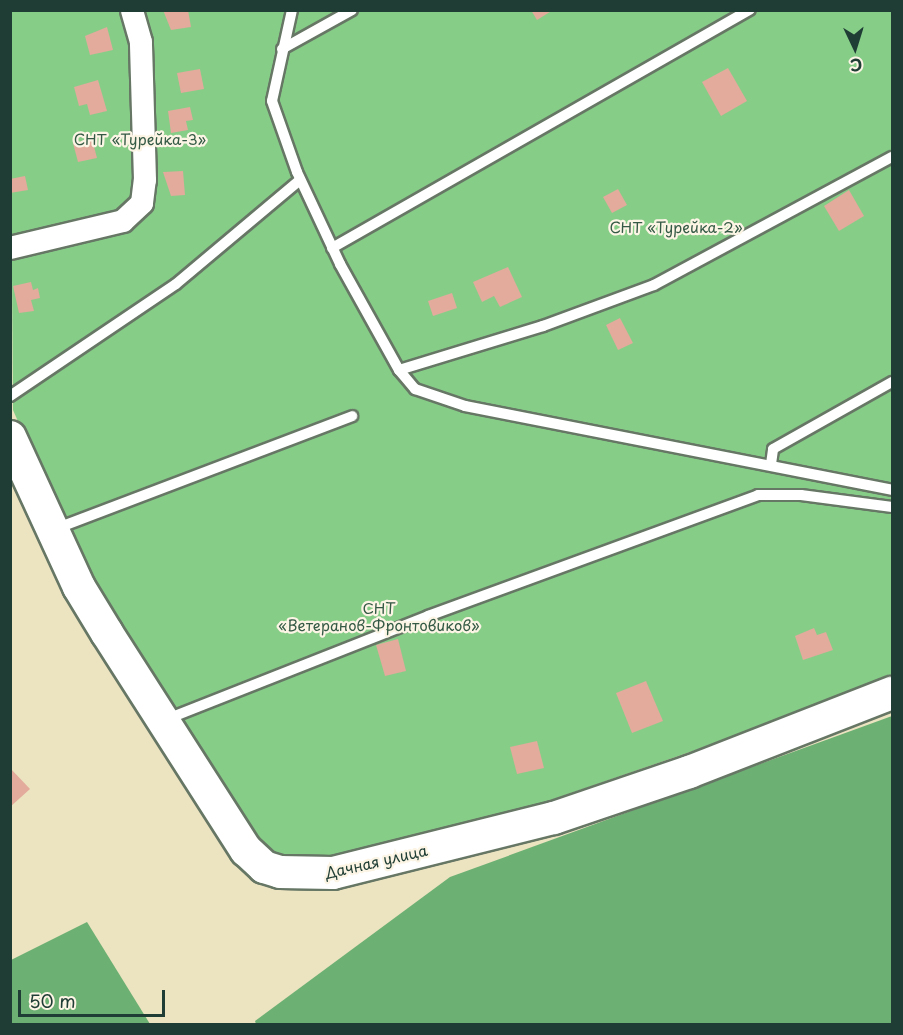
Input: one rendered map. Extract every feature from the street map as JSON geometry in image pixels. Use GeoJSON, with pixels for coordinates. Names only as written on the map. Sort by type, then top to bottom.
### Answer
{"type":"FeatureCollection","features":[{"type":"Feature","properties":{"kind":"street"},"geometry":{"type":"LineString","coordinates":[[10,248],[123,221],[142,203],[145,180],[141,42],[132,10]]}},
{"type":"Feature","properties":{"kind":"street","name":"Дачная улица"},"geometry":{"type":"LineString","coordinates":[[10,437],[79,587],[253,858],[280,872],[333,873],[554,818],[689,772],[892,693]]}},
{"type":"Feature","properties":{"kind":"lane"},"geometry":{"type":"LineString","coordinates":[[292,10],[272,101],[300,180],[332,249],[399,370],[415,389],[465,405],[771,464],[808,476],[892,490]]}},
{"type":"Feature","properties":{"kind":"lane"},"geometry":{"type":"LineString","coordinates":[[282,49],[352,10]]}},
{"type":"Feature","properties":{"kind":"lane"},"geometry":{"type":"LineString","coordinates":[[332,249],[750,10]]}},
{"type":"Feature","properties":{"kind":"lane"},"geometry":{"type":"LineString","coordinates":[[399,370],[543,326],[654,285],[892,157]]}},
{"type":"Feature","properties":{"kind":"lane"},"geometry":{"type":"LineString","coordinates":[[10,396],[176,284],[300,180]]}},
{"type":"Feature","properties":{"kind":"lane"},"geometry":{"type":"LineString","coordinates":[[771,464],[773,449],[892,382]]}},
{"type":"Feature","properties":{"kind":"lane"},"geometry":{"type":"LineString","coordinates":[[51,530],[352,416]]}},
{"type":"Feature","properties":{"kind":"lane"},"geometry":{"type":"LineString","coordinates":[[163,720],[428,616],[758,495],[801,495],[892,507]]}},
{"type":"Feature","properties":{"kind":"green space"},"geometry":{"type":"Polygon","coordinates":[[[10,11],[892,11],[892,674],[716,743],[519,811],[332,860],[302,863],[276,855],[258,839],[113,624],[68,536],[13,410],[10,11]]]}},
{"type":"Feature","properties":{"kind":"green space"},"geometry":{"type":"Polygon","coordinates":[[[892,716],[892,1024],[256,1024],[255,1021],[450,877],[892,716]]]}},
{"type":"Feature","properties":{"kind":"green space"},"geometry":{"type":"Polygon","coordinates":[[[87,922],[150,1024],[11,1024],[11,960],[87,922]]]}},
{"type":"Feature","properties":{"kind":"building"},"geometry":{"type":"Polygon","coordinates":[[[163,10],[188,10],[191,27],[171,30],[163,10]]]}},
{"type":"Feature","properties":{"kind":"building"},"geometry":{"type":"Polygon","coordinates":[[[531,10],[553,10],[537,20],[531,10]]]}},
{"type":"Feature","properties":{"kind":"building"},"geometry":{"type":"Polygon","coordinates":[[[107,27],[113,50],[90,55],[85,36],[107,27]]]}},
{"type":"Feature","properties":{"kind":"building"},"geometry":{"type":"Polygon","coordinates":[[[728,68],[747,101],[721,116],[702,82],[728,68]]]}},
{"type":"Feature","properties":{"kind":"building"},"geometry":{"type":"Polygon","coordinates":[[[200,69],[204,89],[181,93],[177,73],[200,69]]]}},
{"type":"Feature","properties":{"kind":"building"},"geometry":{"type":"Polygon","coordinates":[[[98,80],[107,111],[90,115],[87,104],[79,106],[74,87],[98,80]]]}},
{"type":"Feature","properties":{"kind":"building"},"geometry":{"type":"Polygon","coordinates":[[[190,107],[193,120],[186,121],[188,130],[171,133],[168,111],[190,107]]]}},
{"type":"Feature","properties":{"kind":"building"},"geometry":{"type":"Polygon","coordinates":[[[92,139],[97,158],[78,162],[73,143],[92,139]]]}},
{"type":"Feature","properties":{"kind":"building"},"geometry":{"type":"Polygon","coordinates":[[[183,171],[185,195],[171,196],[163,172],[183,171]]]}},
{"type":"Feature","properties":{"kind":"building"},"geometry":{"type":"Polygon","coordinates":[[[25,176],[28,190],[10,193],[10,179],[25,176]]]}},
{"type":"Feature","properties":{"kind":"building"},"geometry":{"type":"Polygon","coordinates":[[[618,189],[627,205],[612,213],[603,197],[618,189]]]}},
{"type":"Feature","properties":{"kind":"building"},"geometry":{"type":"Polygon","coordinates":[[[849,190],[864,216],[839,231],[824,206],[849,190]]]}},
{"type":"Feature","properties":{"kind":"building"},"geometry":{"type":"Polygon","coordinates":[[[508,267],[522,297],[500,307],[494,296],[482,302],[473,282],[508,267]]]}},
{"type":"Feature","properties":{"kind":"building"},"geometry":{"type":"Polygon","coordinates":[[[31,282],[33,290],[38,288],[40,298],[31,300],[34,311],[19,313],[13,286],[31,282]]]}},
{"type":"Feature","properties":{"kind":"building"},"geometry":{"type":"Polygon","coordinates":[[[452,293],[457,308],[433,316],[428,301],[452,293]]]}},
{"type":"Feature","properties":{"kind":"building"},"geometry":{"type":"Polygon","coordinates":[[[620,318],[633,343],[618,350],[606,325],[620,318]]]}},
{"type":"Feature","properties":{"kind":"building"},"geometry":{"type":"Polygon","coordinates":[[[814,628],[817,635],[826,632],[833,650],[803,660],[795,636],[814,628]]]}},
{"type":"Feature","properties":{"kind":"building"},"geometry":{"type":"Polygon","coordinates":[[[398,639],[406,671],[385,676],[376,645],[398,639]]]}},
{"type":"Feature","properties":{"kind":"building"},"geometry":{"type":"Polygon","coordinates":[[[646,681],[663,721],[632,733],[616,693],[646,681]]]}},
{"type":"Feature","properties":{"kind":"building"},"geometry":{"type":"Polygon","coordinates":[[[537,741],[544,768],[517,774],[510,747],[537,741]]]}},
{"type":"Feature","properties":{"kind":"building"},"geometry":{"type":"Polygon","coordinates":[[[10,768],[30,789],[10,807],[10,768]]]}},
{"type":"Feature","properties":{"kind":"park label","name":"СНТ «Турейка-3»"},"geometry":{"type":"Point","coordinates":[140,139]}},
{"type":"Feature","properties":{"kind":"park label","name":"СНТ «Турейка-2»"},"geometry":{"type":"Point","coordinates":[676,227]}},
{"type":"Feature","properties":{"kind":"park label","name":"СНТ «Ветеранов-Фронтовиков»"},"geometry":{"type":"Point","coordinates":[379,616]}}]}
